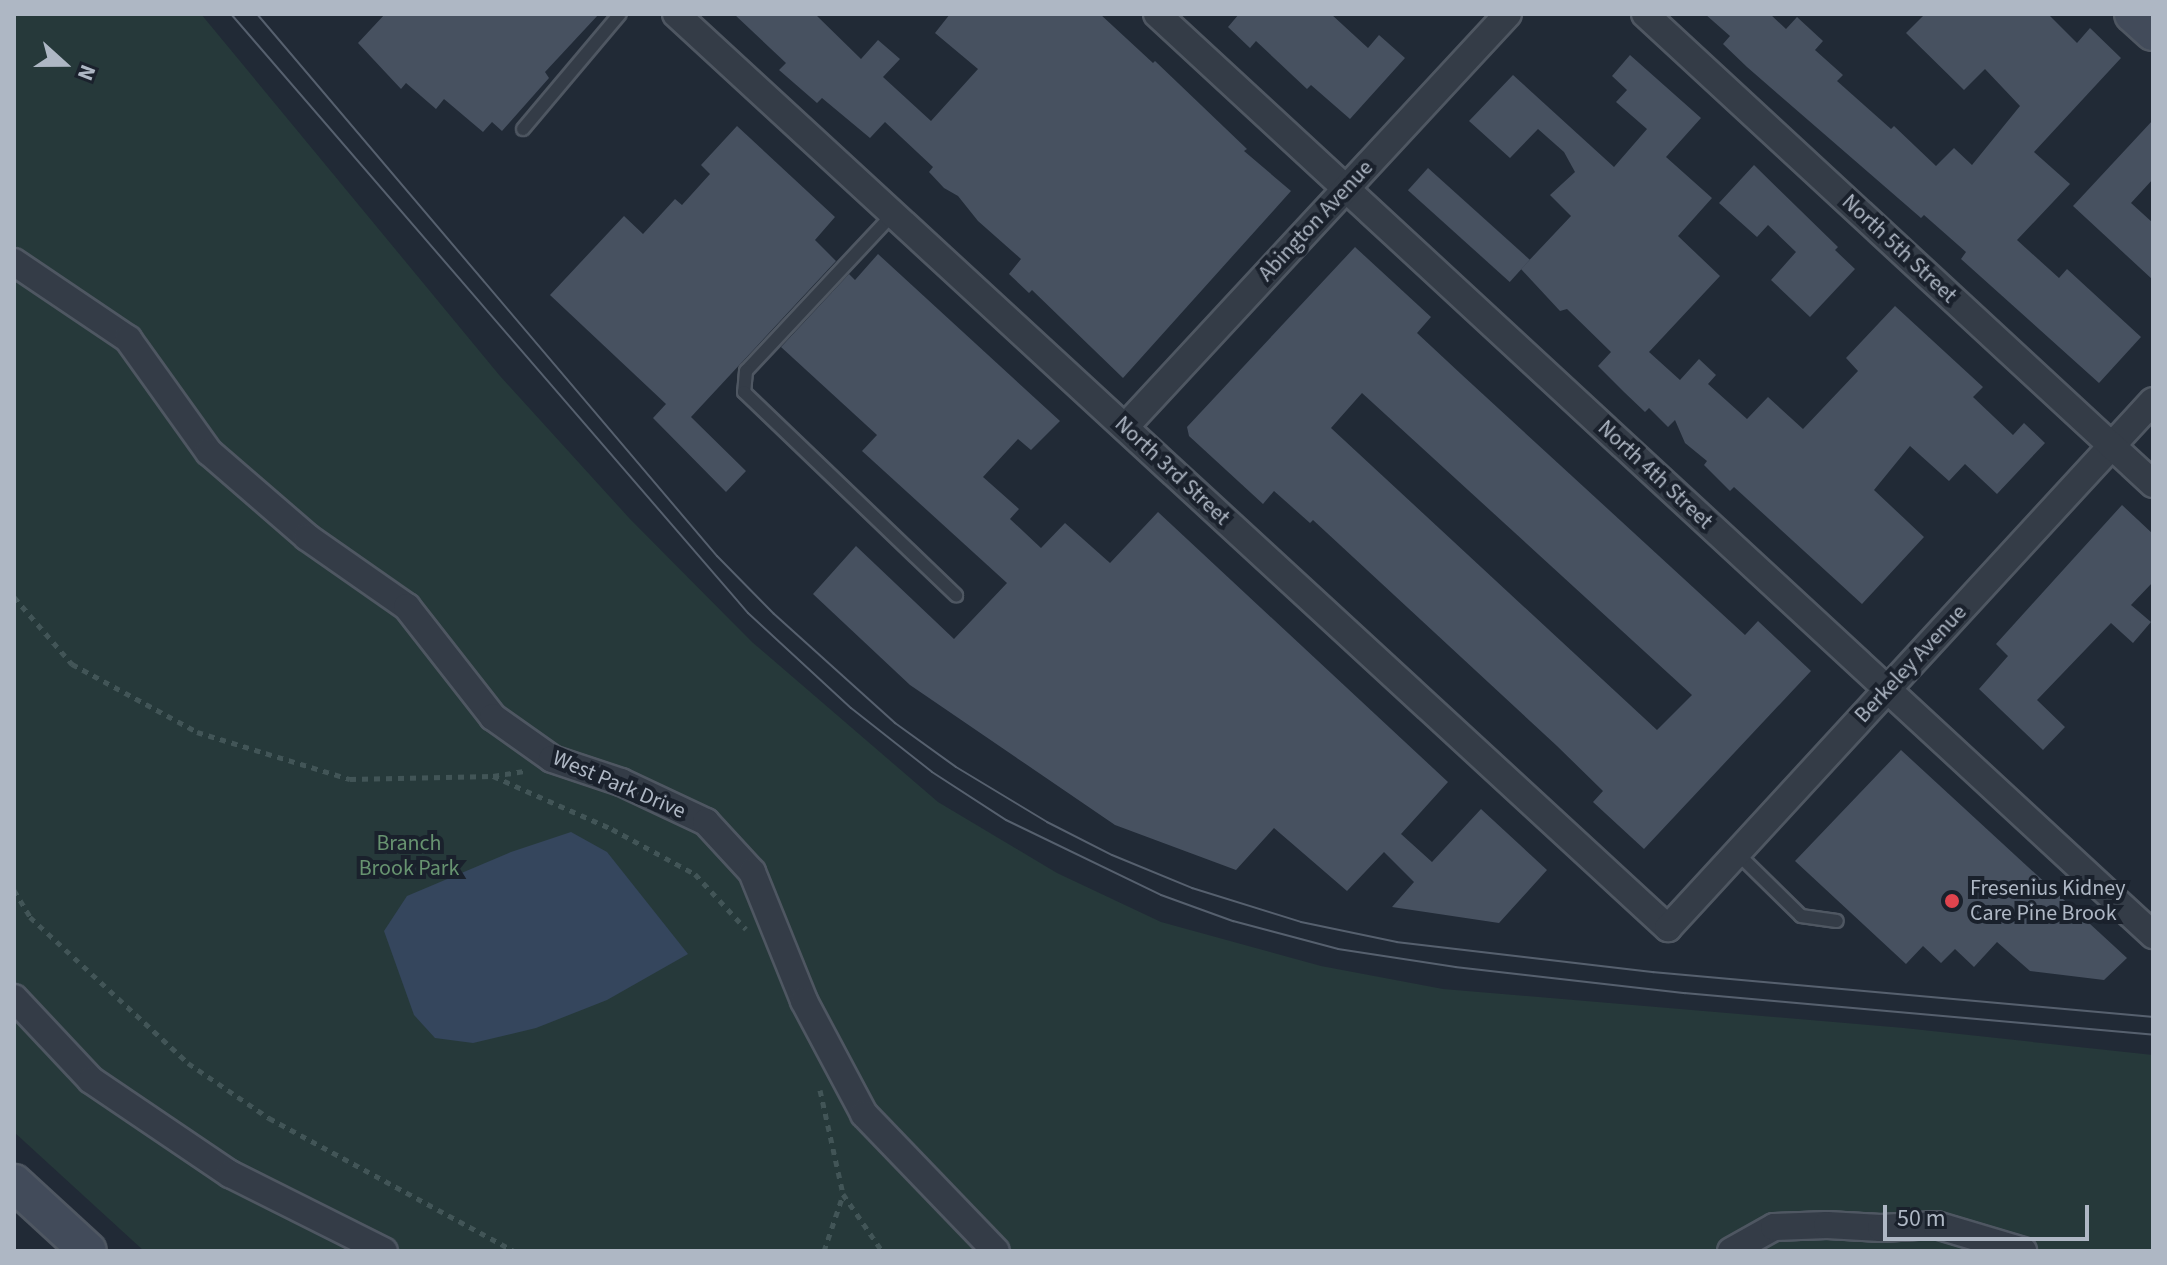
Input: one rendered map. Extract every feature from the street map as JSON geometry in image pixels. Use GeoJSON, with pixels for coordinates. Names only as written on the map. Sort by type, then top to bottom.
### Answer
{"type":"FeatureCollection","features":[{"type":"Feature","properties":{"kind":"street","name":"North 3rd Street"},"geometry":{"type":"LineString","coordinates":[[676,14],[1668,928]]}},
{"type":"Feature","properties":{"kind":"street","name":"North 4th Street"},"geometry":{"type":"LineString","coordinates":[[1157,14],[2153,935]]}},
{"type":"Feature","properties":{"kind":"street","name":"Abington Avenue"},"geometry":{"type":"LineString","coordinates":[[1125,427],[1508,14]]}},
{"type":"Feature","properties":{"kind":"street","name":"North 5th Street"},"geometry":{"type":"LineString","coordinates":[[1645,14],[2153,484]]}},
{"type":"Feature","properties":{"kind":"street"},"geometry":{"type":"LineString","coordinates":[[2133,14],[2153,32]]}},
{"type":"Feature","properties":{"kind":"street","name":"West Park Drive"},"geometry":{"type":"LineString","coordinates":[[14,262],[128,339],[209,452],[307,537],[407,607],[493,717],[552,759],[621,782],[706,822],[752,872],[804,1001],[864,1114],[996,1251]]}},
{"type":"Feature","properties":{"kind":"street","name":"Berkeley Avenue"},"geometry":{"type":"LineString","coordinates":[[1668,928],[2153,401]]}},
{"type":"Feature","properties":{"kind":"street"},"geometry":{"type":"LineString","coordinates":[[14,998],[91,1080],[230,1174],[384,1251]]}},
{"type":"Feature","properties":{"kind":"street"},"geometry":{"type":"LineString","coordinates":[[14,1183],[88,1251]]}},
{"type":"Feature","properties":{"kind":"street"},"geometry":{"type":"LineString","coordinates":[[1731,1251],[1774,1227],[1936,1225],[2023,1251]]}},
{"type":"Feature","properties":{"kind":"lane"},"geometry":{"type":"LineString","coordinates":[[523,129],[620,14]]}},
{"type":"Feature","properties":{"kind":"lane"},"geometry":{"type":"LineString","coordinates":[[893,214],[746,371],[744,392],[956,595]]}},
{"type":"Feature","properties":{"kind":"lane"},"geometry":{"type":"LineString","coordinates":[[1737,853],[1801,916],[1837,921]]}},
{"type":"Feature","properties":{"kind":"path"},"geometry":{"type":"LineString","coordinates":[[14,597],[72,664],[197,732],[350,779],[493,776],[566,764]]}},
{"type":"Feature","properties":{"kind":"path"},"geometry":{"type":"LineString","coordinates":[[493,776],[612,829],[695,874],[750,933]]}},
{"type":"Feature","properties":{"kind":"path"},"geometry":{"type":"LineString","coordinates":[[14,890],[30,917],[188,1063],[269,1118],[514,1251]]}},
{"type":"Feature","properties":{"kind":"path"},"geometry":{"type":"LineString","coordinates":[[818,1081],[843,1194],[882,1251]]}},
{"type":"Feature","properties":{"kind":"path"},"geometry":{"type":"LineString","coordinates":[[824,1251],[843,1194]]}},
{"type":"Feature","properties":{"kind":"green space","name":"Branch Brook Park"},"geometry":{"type":"Polygon","coordinates":[[[14,14],[201,14],[500,376],[630,519],[752,642],[938,802],[1057,873],[1161,922],[1321,966],[1443,989],[1904,1028],[2153,1055],[2153,1251],[144,1251],[14,1132],[14,14]]]}},
{"type":"Feature","properties":{"kind":"water"},"geometry":{"type":"Polygon","coordinates":[[[571,832],[607,852],[688,954],[607,1000],[536,1028],[473,1043],[435,1038],[414,1015],[384,931],[407,896],[511,852],[571,832]]]}},
{"type":"Feature","properties":{"kind":"building"},"geometry":{"type":"Polygon","coordinates":[[[385,14],[599,14],[545,72],[549,78],[502,131],[492,122],[483,132],[444,99],[436,109],[406,83],[401,89],[358,43],[385,14]]]}},
{"type":"Feature","properties":{"kind":"building"},"geometry":{"type":"Polygon","coordinates":[[[734,14],[815,14],[861,59],[878,40],[900,59],[883,77],[931,121],[978,69],[935,33],[950,14],[1100,14],[1153,63],[1155,61],[1247,149],[1244,151],[1291,191],[1123,378],[1032,290],[1029,293],[1009,274],[1021,259],[978,221],[958,196],[944,188],[929,172],[933,167],[885,122],[870,138],[822,98],[817,103],[779,70],[786,63],[734,14]]]}},
{"type":"Feature","properties":{"kind":"building"},"geometry":{"type":"Polygon","coordinates":[[[1239,14],[1331,14],[1368,48],[1379,35],[1405,58],[1350,119],[1311,85],[1307,89],[1256,41],[1250,48],[1228,27],[1239,14]]]}},
{"type":"Feature","properties":{"kind":"building"},"geometry":{"type":"Polygon","coordinates":[[[1705,14],[1770,14],[1786,29],[1797,17],[1823,41],[1815,50],[1843,75],[1837,81],[1891,129],[1894,126],[1936,166],[1954,148],[1972,165],[2020,106],[1985,69],[1964,90],[1906,33],[1925,14],[2048,14],[2077,43],[2090,28],[2121,58],[2034,152],[2070,184],[2017,240],[2059,278],[2067,269],[2141,337],[2099,383],[1961,259],[1966,252],[1924,215],[1921,218],[1747,67],[1723,44],[1730,36],[1705,14]]]}},
{"type":"Feature","properties":{"kind":"building"},"geometry":{"type":"Polygon","coordinates":[[[1630,55],[1701,118],[1666,157],[1712,198],[1678,236],[1720,276],[1649,352],[1680,380],[1699,359],[1716,375],[1708,384],[1747,419],[1768,397],[1803,429],[1858,371],[1846,358],[1895,306],[1983,387],[1973,397],[2013,435],[2024,423],[2045,443],[1997,494],[1965,464],[1949,481],[1910,446],[1874,490],[1924,537],[1862,604],[1734,487],[1730,491],[1704,465],[1707,461],[1685,443],[1675,420],[1668,427],[1649,408],[1645,412],[1624,392],[1598,366],[1611,352],[1567,309],[1560,311],[1521,269],[1571,216],[1550,195],[1575,172],[1564,152],[1538,129],[1510,158],[1469,121],[1513,75],[1614,167],[1647,129],[1616,102],[1627,90],[1612,76],[1630,55]]]}},
{"type":"Feature","properties":{"kind":"building"},"geometry":{"type":"Polygon","coordinates":[[[2153,120],[2153,179],[2131,203],[2153,223],[2153,280],[2073,206],[2153,120]]]}},
{"type":"Feature","properties":{"kind":"building"},"geometry":{"type":"Polygon","coordinates":[[[737,126],[835,217],[815,240],[836,261],[691,417],[746,471],[726,492],[653,418],[666,404],[550,295],[624,216],[643,234],[675,199],[682,205],[710,174],[701,165],[737,126]]]}},
{"type":"Feature","properties":{"kind":"building"},"geometry":{"type":"Polygon","coordinates":[[[1754,165],[1838,247],[1835,250],[1855,269],[1810,317],[1771,280],[1796,252],[1768,225],[1757,237],[1719,203],[1754,165]]]}},
{"type":"Feature","properties":{"kind":"building"},"geometry":{"type":"Polygon","coordinates":[[[1428,168],[1530,260],[1510,282],[1408,190],[1428,168]]]}},
{"type":"Feature","properties":{"kind":"building"},"geometry":{"type":"Polygon","coordinates":[[[1355,247],[1431,317],[1417,333],[1461,374],[1745,635],[1758,621],[1811,671],[1644,849],[1593,802],[1603,791],[1313,520],[1310,523],[1274,491],[1263,504],[1189,436],[1187,427],[1355,247]],[[1362,393],[1331,428],[1657,730],[1692,695],[1362,393]]]}},
{"type":"Feature","properties":{"kind":"building"},"geometry":{"type":"Polygon","coordinates":[[[878,254],[1060,421],[1031,450],[1018,439],[983,477],[1019,509],[1010,519],[1041,548],[1065,523],[1110,563],[1158,512],[1448,782],[1401,834],[1432,862],[1481,809],[1547,870],[1499,923],[1392,907],[1414,882],[1384,852],[1347,891],[1274,828],[1236,870],[1115,825],[910,685],[813,594],[856,546],[954,639],[1007,583],[862,451],[877,435],[781,347],[849,274],[855,280],[878,254]]]}},
{"type":"Feature","properties":{"kind":"building"},"geometry":{"type":"Polygon","coordinates":[[[2122,505],[2153,534],[2153,582],[2131,605],[2151,622],[2133,643],[2111,623],[2037,700],[2065,727],[2043,750],[1979,689],[2008,656],[1996,644],[2122,505]]]}},
{"type":"Feature","properties":{"kind":"building","name":"Fresenius Kidney Care Pine Brook"},"geometry":{"type":"Polygon","coordinates":[[[1901,750],[2127,958],[2104,980],[2030,971],[1997,942],[1974,967],[1955,949],[1941,963],[1923,946],[1906,964],[1795,861],[1901,750]]]}},
{"type":"Feature","properties":{"kind":"tram line"},"geometry":{"type":"LineString","coordinates":[[231,14],[748,613],[851,708],[932,772],[1006,820],[1161,895],[1233,921],[1338,949],[1456,967],[1685,993],[2153,1035]]}},
{"type":"Feature","properties":{"kind":"tram line"},"geometry":{"type":"LineString","coordinates":[[257,14],[717,556],[774,614],[895,723],[956,767],[1047,822],[1112,855],[1192,888],[1301,922],[1397,942],[1653,972],[2153,1017]]}},
{"type":"Feature","properties":{"kind":"place","name":"Fresenius Kidney Care Pine Brook"},"geometry":{"type":"Point","coordinates":[1952,901]}}]}
